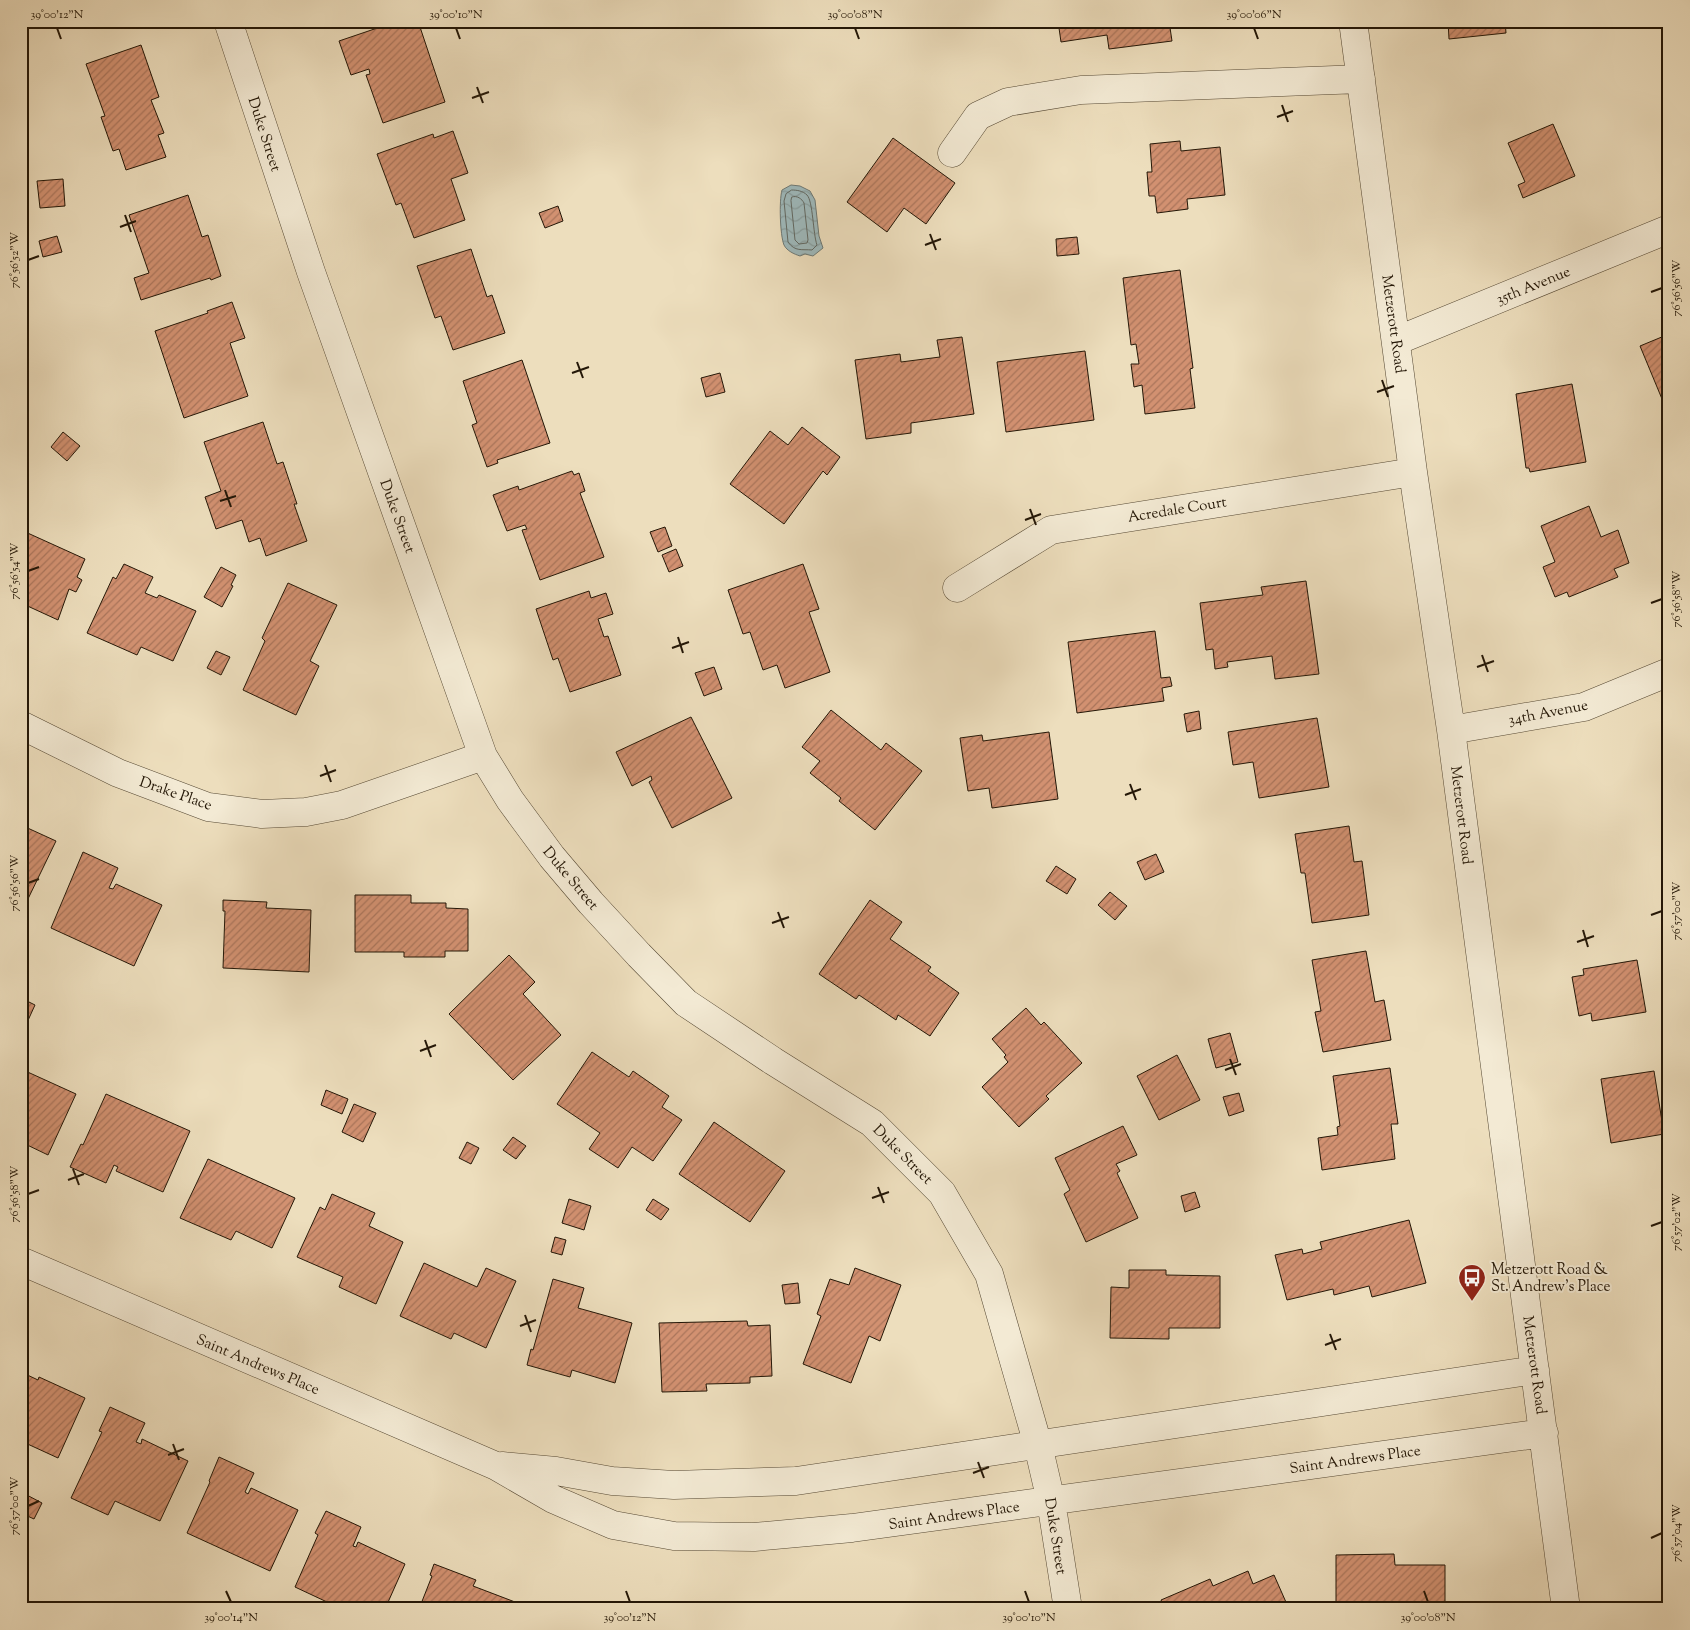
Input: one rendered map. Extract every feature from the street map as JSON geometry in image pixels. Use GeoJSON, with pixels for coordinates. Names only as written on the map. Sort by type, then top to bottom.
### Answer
{"type":"FeatureCollection","features":[{"type":"Feature","properties":{"kind":"street","name":"Duke Street"},"geometry":{"type":"LineString","coordinates":[[228,21],[314,281],[483,756],[510,800],[552,857],[603,916],[686,1003],[773,1061],[872,1123],[942,1193],[989,1274],[1038,1445],[1051,1502],[1068,1609]]}},
{"type":"Feature","properties":{"kind":"street","name":"Metzerott Road"},"geometry":{"type":"LineString","coordinates":[[1353,21],[1412,472],[1451,730],[1566,1609]]}},
{"type":"Feature","properties":{"kind":"street"},"geometry":{"type":"LineString","coordinates":[[952,153],[978,116],[1008,102],[1081,90],[1361,79]]}},
{"type":"Feature","properties":{"kind":"street","name":"35th Avenue"},"geometry":{"type":"LineString","coordinates":[[1396,341],[1669,230]]}},
{"type":"Feature","properties":{"kind":"street","name":"Acredale Court"},"geometry":{"type":"LineString","coordinates":[[957,588],[1051,530],[1412,472]]}},
{"type":"Feature","properties":{"kind":"street","name":"34th Avenue"},"geometry":{"type":"LineString","coordinates":[[1451,730],[1584,707],[1669,672]]}},
{"type":"Feature","properties":{"kind":"street","name":"Drake Place"},"geometry":{"type":"LineString","coordinates":[[21,725],[118,773],[208,807],[262,814],[306,812],[342,805],[483,756]]}},
{"type":"Feature","properties":{"kind":"street","name":"Saint Andrews Place"},"geometry":{"type":"LineString","coordinates":[[21,1261],[496,1466],[553,1499],[613,1525],[674,1536],[754,1537],[823,1531],[1051,1502],[1544,1433]]}},
{"type":"Feature","properties":{"kind":"street","name":"Saint Andrews Place"},"geometry":{"type":"LineString","coordinates":[[496,1466],[556,1471],[612,1481],[674,1485],[796,1481],[1535,1370]]}},
{"type":"Feature","properties":{"kind":"water"},"geometry":{"type":"Polygon","coordinates":[[[791,185],[800,186],[810,191],[815,200],[819,236],[823,248],[813,256],[805,254],[800,256],[789,251],[784,245],[780,210],[781,195],[782,190],[791,185]]]}},
{"type":"Feature","properties":{"kind":"building"},"geometry":{"type":"Polygon","coordinates":[[[398,21],[418,21],[445,102],[383,123],[366,75],[370,74],[369,69],[351,75],[339,41],[398,21]]]}},
{"type":"Feature","properties":{"kind":"building"},"geometry":{"type":"Polygon","coordinates":[[[1058,21],[1169,21],[1172,41],[1109,49],[1107,35],[1061,42],[1058,21]]]}},
{"type":"Feature","properties":{"kind":"building"},"geometry":{"type":"Polygon","coordinates":[[[1448,21],[1505,21],[1506,33],[1449,39],[1448,21]]]}},
{"type":"Feature","properties":{"kind":"building"},"geometry":{"type":"Polygon","coordinates":[[[1599,21],[1613,21],[1602,26],[1599,21]]]}},
{"type":"Feature","properties":{"kind":"building"},"geometry":{"type":"Polygon","coordinates":[[[141,45],[159,97],[151,100],[164,133],[158,135],[166,157],[126,170],[119,149],[113,151],[101,117],[105,116],[86,64],[141,45]]]}},
{"type":"Feature","properties":{"kind":"building"},"geometry":{"type":"Polygon","coordinates":[[[1553,124],[1575,176],[1523,198],[1518,185],[1525,182],[1508,143],[1553,124]]]}},
{"type":"Feature","properties":{"kind":"building"},"geometry":{"type":"Polygon","coordinates":[[[453,131],[468,173],[451,179],[465,220],[414,238],[401,203],[396,205],[377,154],[433,134],[434,138],[453,131]]]}},
{"type":"Feature","properties":{"kind":"building"},"geometry":{"type":"Polygon","coordinates":[[[893,138],[955,183],[926,224],[904,208],[887,232],[847,202],[893,138]]]}},
{"type":"Feature","properties":{"kind":"building"},"geometry":{"type":"Polygon","coordinates":[[[1180,141],[1181,151],[1220,147],[1225,195],[1187,199],[1188,209],[1157,213],[1155,196],[1149,196],[1147,172],[1152,172],[1150,144],[1180,141]]]}},
{"type":"Feature","properties":{"kind":"building"},"geometry":{"type":"Polygon","coordinates":[[[63,179],[65,206],[40,208],[37,181],[63,179]]]}},
{"type":"Feature","properties":{"kind":"building"},"geometry":{"type":"Polygon","coordinates":[[[188,195],[202,237],[208,235],[221,276],[141,300],[134,278],[149,273],[129,215],[188,195]]]}},
{"type":"Feature","properties":{"kind":"building"},"geometry":{"type":"Polygon","coordinates":[[[558,206],[563,221],[545,228],[539,213],[558,206]]]}},
{"type":"Feature","properties":{"kind":"building"},"geometry":{"type":"Polygon","coordinates":[[[57,236],[62,252],[43,257],[39,241],[57,236]]]}},
{"type":"Feature","properties":{"kind":"building"},"geometry":{"type":"Polygon","coordinates":[[[1077,237],[1079,254],[1057,256],[1056,239],[1077,237]]]}},
{"type":"Feature","properties":{"kind":"building"},"geometry":{"type":"Polygon","coordinates":[[[471,249],[487,297],[492,295],[505,333],[453,350],[441,316],[435,318],[417,266],[471,249]]]}},
{"type":"Feature","properties":{"kind":"building"},"geometry":{"type":"Polygon","coordinates":[[[1180,270],[1193,368],[1190,369],[1195,408],[1145,414],[1142,385],[1134,387],[1131,364],[1139,364],[1136,344],[1131,345],[1123,278],[1180,270]]]}},
{"type":"Feature","properties":{"kind":"building"},"geometry":{"type":"Polygon","coordinates":[[[232,302],[245,338],[230,343],[248,396],[184,418],[155,331],[208,313],[207,311],[232,302]]]}},
{"type":"Feature","properties":{"kind":"building"},"geometry":{"type":"Polygon","coordinates":[[[1669,334],[1669,396],[1662,399],[1640,346],[1669,334]]]}},
{"type":"Feature","properties":{"kind":"building"},"geometry":{"type":"Polygon","coordinates":[[[962,337],[974,414],[911,423],[911,433],[866,439],[855,360],[900,354],[901,362],[940,357],[937,340],[962,337]]]}},
{"type":"Feature","properties":{"kind":"building"},"geometry":{"type":"Polygon","coordinates":[[[1085,351],[1094,420],[1006,432],[997,362],[1085,351]]]}},
{"type":"Feature","properties":{"kind":"building"},"geometry":{"type":"Polygon","coordinates":[[[522,360],[550,443],[497,460],[498,463],[487,467],[472,425],[477,423],[463,381],[522,360]]]}},
{"type":"Feature","properties":{"kind":"building"},"geometry":{"type":"Polygon","coordinates":[[[21,366],[26,366],[27,384],[21,384],[21,366]]]}},
{"type":"Feature","properties":{"kind":"building"},"geometry":{"type":"Polygon","coordinates":[[[720,373],[725,392],[706,397],[701,378],[720,373]]]}},
{"type":"Feature","properties":{"kind":"building"},"geometry":{"type":"Polygon","coordinates":[[[1572,384],[1586,462],[1530,472],[1529,468],[1526,468],[1516,394],[1572,384]]]}},
{"type":"Feature","properties":{"kind":"building"},"geometry":{"type":"Polygon","coordinates":[[[263,422],[277,464],[283,462],[297,504],[294,504],[307,541],[266,556],[260,538],[249,542],[242,520],[216,529],[205,497],[221,491],[204,442],[263,422]]]}},
{"type":"Feature","properties":{"kind":"building"},"geometry":{"type":"Polygon","coordinates":[[[802,427],[840,457],[827,475],[823,471],[784,524],[730,484],[770,431],[788,445],[802,427]]]}},
{"type":"Feature","properties":{"kind":"building"},"geometry":{"type":"Polygon","coordinates":[[[63,432],[80,446],[67,461],[51,447],[63,432]]]}},
{"type":"Feature","properties":{"kind":"building"},"geometry":{"type":"Polygon","coordinates":[[[572,471],[574,475],[579,473],[585,491],[580,493],[604,557],[540,580],[522,530],[527,529],[525,525],[507,531],[493,495],[518,486],[519,490],[572,471]]]}},
{"type":"Feature","properties":{"kind":"building"},"geometry":{"type":"Polygon","coordinates":[[[1589,506],[1601,537],[1618,530],[1629,563],[1614,569],[1618,577],[1569,597],[1567,592],[1555,597],[1543,567],[1555,562],[1541,526],[1589,506]]]}},
{"type":"Feature","properties":{"kind":"building"},"geometry":{"type":"Polygon","coordinates":[[[665,527],[672,546],[658,552],[650,532],[665,527]]]}},
{"type":"Feature","properties":{"kind":"building"},"geometry":{"type":"Polygon","coordinates":[[[21,530],[85,559],[77,577],[82,580],[76,592],[69,589],[58,620],[21,603],[21,530]]]}},
{"type":"Feature","properties":{"kind":"building"},"geometry":{"type":"Polygon","coordinates":[[[676,549],[683,566],[669,572],[662,555],[676,549]]]}},
{"type":"Feature","properties":{"kind":"building"},"geometry":{"type":"Polygon","coordinates":[[[124,564],[153,577],[145,593],[157,598],[159,595],[196,611],[173,661],[141,647],[137,655],[87,633],[113,577],[116,579],[124,564]]]}},
{"type":"Feature","properties":{"kind":"building"},"geometry":{"type":"Polygon","coordinates":[[[803,564],[819,609],[809,612],[830,672],[785,688],[777,665],[763,670],[750,632],[743,634],[728,590],[803,564]]]}},
{"type":"Feature","properties":{"kind":"building"},"geometry":{"type":"Polygon","coordinates":[[[221,567],[236,575],[231,585],[233,586],[222,607],[204,597],[221,567]]]}},
{"type":"Feature","properties":{"kind":"building"},"geometry":{"type":"Polygon","coordinates":[[[1306,581],[1319,674],[1275,679],[1272,656],[1227,662],[1228,667],[1215,669],[1213,649],[1206,650],[1200,603],[1263,595],[1261,587],[1306,581]]]}},
{"type":"Feature","properties":{"kind":"building"},"geometry":{"type":"Polygon","coordinates":[[[288,583],[337,605],[310,661],[319,666],[296,715],[243,690],[265,641],[262,638],[288,583]]]}},
{"type":"Feature","properties":{"kind":"building"},"geometry":{"type":"Polygon","coordinates":[[[589,591],[591,598],[606,593],[613,614],[598,619],[604,637],[608,636],[621,675],[570,692],[558,658],[553,660],[536,609],[589,591]]]}},
{"type":"Feature","properties":{"kind":"building"},"geometry":{"type":"Polygon","coordinates":[[[1155,631],[1161,678],[1170,677],[1172,686],[1162,688],[1164,701],[1077,713],[1068,642],[1155,631]]]}},
{"type":"Feature","properties":{"kind":"building"},"geometry":{"type":"Polygon","coordinates":[[[216,651],[230,657],[221,675],[207,668],[216,651]]]}},
{"type":"Feature","properties":{"kind":"building"},"geometry":{"type":"Polygon","coordinates":[[[714,667],[722,689],[704,696],[695,673],[714,667]]]}},
{"type":"Feature","properties":{"kind":"building"},"geometry":{"type":"Polygon","coordinates":[[[831,710],[881,750],[886,743],[922,771],[875,830],[839,801],[841,798],[810,773],[820,761],[802,747],[831,710]]]}},
{"type":"Feature","properties":{"kind":"building"},"geometry":{"type":"Polygon","coordinates":[[[1199,711],[1201,729],[1187,732],[1184,714],[1199,711]]]}},
{"type":"Feature","properties":{"kind":"building"},"geometry":{"type":"Polygon","coordinates":[[[691,717],[732,798],[672,828],[649,782],[652,780],[651,776],[632,786],[616,752],[691,717]]]}},
{"type":"Feature","properties":{"kind":"building"},"geometry":{"type":"Polygon","coordinates":[[[1317,718],[1329,787],[1259,798],[1253,762],[1233,765],[1228,732],[1317,718]]]}},
{"type":"Feature","properties":{"kind":"building"},"geometry":{"type":"Polygon","coordinates":[[[1049,732],[1058,799],[992,808],[989,788],[968,791],[960,738],[982,735],[983,741],[1049,732]]]}},
{"type":"Feature","properties":{"kind":"building"},"geometry":{"type":"Polygon","coordinates":[[[21,825],[56,841],[26,903],[21,901],[21,825]]]}},
{"type":"Feature","properties":{"kind":"building"},"geometry":{"type":"Polygon","coordinates":[[[1349,826],[1354,862],[1362,861],[1369,915],[1312,923],[1305,873],[1301,873],[1295,834],[1349,826]]]}},
{"type":"Feature","properties":{"kind":"building"},"geometry":{"type":"Polygon","coordinates":[[[83,852],[118,868],[109,888],[113,889],[116,884],[162,905],[134,966],[51,928],[83,852]]]}},
{"type":"Feature","properties":{"kind":"building"},"geometry":{"type":"Polygon","coordinates":[[[1156,854],[1164,872],[1145,880],[1137,862],[1156,854]]]}},
{"type":"Feature","properties":{"kind":"building"},"geometry":{"type":"Polygon","coordinates":[[[1056,866],[1076,879],[1067,894],[1046,881],[1056,866]]]}},
{"type":"Feature","properties":{"kind":"building"},"geometry":{"type":"Polygon","coordinates":[[[1110,892],[1127,906],[1115,920],[1098,905],[1110,892]]]}},
{"type":"Feature","properties":{"kind":"building"},"geometry":{"type":"Polygon","coordinates":[[[355,895],[411,895],[411,903],[446,903],[446,908],[468,909],[468,951],[445,951],[445,957],[404,957],[404,952],[355,952],[355,895]]]}},
{"type":"Feature","properties":{"kind":"building"},"geometry":{"type":"Polygon","coordinates":[[[223,900],[267,902],[266,908],[311,910],[309,972],[223,968],[225,911],[223,911],[223,900]]]}},
{"type":"Feature","properties":{"kind":"building"},"geometry":{"type":"Polygon","coordinates":[[[870,900],[902,922],[890,939],[931,967],[928,971],[959,993],[930,1036],[898,1015],[896,1020],[859,995],[856,999],[819,974],[870,900]]]}},
{"type":"Feature","properties":{"kind":"building"},"geometry":{"type":"Polygon","coordinates":[[[1366,951],[1375,1002],[1384,1000],[1391,1040],[1323,1052],[1315,1012],[1321,1011],[1312,960],[1366,951]]]}},
{"type":"Feature","properties":{"kind":"building"},"geometry":{"type":"Polygon","coordinates":[[[509,955],[535,982],[523,994],[561,1035],[513,1080],[449,1014],[509,955]]]}},
{"type":"Feature","properties":{"kind":"building"},"geometry":{"type":"Polygon","coordinates":[[[1637,960],[1646,1012],[1592,1021],[1591,1013],[1579,1016],[1572,977],[1584,975],[1583,969],[1637,960]]]}},
{"type":"Feature","properties":{"kind":"building"},"geometry":{"type":"Polygon","coordinates":[[[21,998],[35,1005],[25,1027],[21,1025],[21,998]]]}},
{"type":"Feature","properties":{"kind":"building"},"geometry":{"type":"Polygon","coordinates":[[[1026,1008],[1041,1025],[1044,1022],[1082,1063],[1046,1096],[1049,1099],[1019,1127],[982,1087],[1008,1062],[1004,1057],[1006,1055],[992,1039],[1026,1008]]]}},
{"type":"Feature","properties":{"kind":"building"},"geometry":{"type":"Polygon","coordinates":[[[1230,1033],[1238,1062],[1216,1068],[1208,1039],[1230,1033]]]}},
{"type":"Feature","properties":{"kind":"building"},"geometry":{"type":"Polygon","coordinates":[[[592,1052],[629,1077],[633,1071],[669,1096],[662,1107],[682,1120],[653,1161],[632,1147],[618,1168],[589,1149],[600,1133],[557,1104],[592,1052]]]}},
{"type":"Feature","properties":{"kind":"building"},"geometry":{"type":"Polygon","coordinates":[[[1177,1055],[1200,1100],[1159,1120],[1137,1076],[1177,1055]]]}},
{"type":"Feature","properties":{"kind":"building"},"geometry":{"type":"Polygon","coordinates":[[[1390,1068],[1398,1124],[1391,1124],[1395,1159],[1322,1170],[1318,1138],[1338,1135],[1337,1127],[1340,1126],[1333,1076],[1390,1068]]]}},
{"type":"Feature","properties":{"kind":"building"},"geometry":{"type":"Polygon","coordinates":[[[21,1069],[76,1094],[48,1155],[21,1142],[21,1069]]]}},
{"type":"Feature","properties":{"kind":"building"},"geometry":{"type":"Polygon","coordinates":[[[1654,1071],[1664,1134],[1611,1143],[1601,1079],[1654,1071]]]}},
{"type":"Feature","properties":{"kind":"building"},"geometry":{"type":"Polygon","coordinates":[[[326,1090],[348,1099],[342,1114],[321,1105],[326,1090]]]}},
{"type":"Feature","properties":{"kind":"building"},"geometry":{"type":"Polygon","coordinates":[[[1239,1093],[1244,1111],[1229,1116],[1223,1097],[1239,1093]]]}},
{"type":"Feature","properties":{"kind":"building"},"geometry":{"type":"Polygon","coordinates":[[[106,1094],[190,1131],[163,1192],[116,1171],[118,1167],[114,1165],[106,1183],[70,1167],[81,1144],[83,1145],[106,1094]]]}},
{"type":"Feature","properties":{"kind":"building"},"geometry":{"type":"Polygon","coordinates":[[[354,1104],[376,1113],[363,1142],[342,1132],[354,1104]]]}},
{"type":"Feature","properties":{"kind":"building"},"geometry":{"type":"Polygon","coordinates":[[[714,1122],[785,1171],[750,1222],[679,1174],[714,1122]]]}},
{"type":"Feature","properties":{"kind":"building"},"geometry":{"type":"Polygon","coordinates":[[[1123,1126],[1137,1155],[1116,1164],[1120,1171],[1117,1173],[1138,1218],[1086,1242],[1064,1194],[1070,1190],[1055,1158],[1123,1126]]]}},
{"type":"Feature","properties":{"kind":"building"},"geometry":{"type":"Polygon","coordinates":[[[513,1137],[526,1146],[516,1159],[503,1150],[513,1137]]]}},
{"type":"Feature","properties":{"kind":"building"},"geometry":{"type":"Polygon","coordinates":[[[467,1142],[479,1148],[471,1164],[459,1158],[467,1142]]]}},
{"type":"Feature","properties":{"kind":"building"},"geometry":{"type":"Polygon","coordinates":[[[208,1159],[295,1198],[272,1248],[236,1231],[231,1240],[180,1218],[208,1159]]]}},
{"type":"Feature","properties":{"kind":"building"},"geometry":{"type":"Polygon","coordinates":[[[1195,1192],[1200,1207],[1185,1212],[1181,1196],[1195,1192]]]}},
{"type":"Feature","properties":{"kind":"building"},"geometry":{"type":"Polygon","coordinates":[[[332,1194],[375,1213],[369,1226],[403,1242],[376,1304],[339,1287],[343,1277],[297,1257],[320,1207],[325,1210],[332,1194]]]}},
{"type":"Feature","properties":{"kind":"building"},"geometry":{"type":"Polygon","coordinates":[[[569,1199],[591,1206],[584,1230],[562,1223],[569,1199]]]}},
{"type":"Feature","properties":{"kind":"building"},"geometry":{"type":"Polygon","coordinates":[[[653,1199],[669,1209],[661,1220],[646,1210],[653,1199]]]}},
{"type":"Feature","properties":{"kind":"building"},"geometry":{"type":"Polygon","coordinates":[[[1409,1220],[1426,1283],[1372,1297],[1369,1286],[1334,1295],[1333,1289],[1287,1300],[1275,1255],[1302,1249],[1303,1254],[1322,1249],[1320,1242],[1409,1220]]]}},
{"type":"Feature","properties":{"kind":"building"},"geometry":{"type":"Polygon","coordinates":[[[555,1237],[566,1240],[562,1255],[551,1252],[555,1237]]]}},
{"type":"Feature","properties":{"kind":"building"},"geometry":{"type":"Polygon","coordinates":[[[424,1263],[477,1287],[486,1268],[516,1281],[486,1348],[454,1333],[451,1339],[400,1316],[424,1263]]]}},
{"type":"Feature","properties":{"kind":"building"},"geometry":{"type":"Polygon","coordinates":[[[855,1268],[901,1285],[880,1341],[869,1336],[851,1383],[803,1364],[821,1316],[817,1314],[830,1279],[849,1285],[855,1268]]]}},
{"type":"Feature","properties":{"kind":"building"},"geometry":{"type":"Polygon","coordinates":[[[1129,1270],[1166,1270],[1166,1275],[1220,1276],[1220,1328],[1169,1328],[1169,1339],[1110,1338],[1111,1287],[1129,1288],[1129,1270]]]}},
{"type":"Feature","properties":{"kind":"building"},"geometry":{"type":"Polygon","coordinates":[[[553,1279],[584,1288],[578,1308],[632,1323],[615,1383],[572,1370],[570,1377],[527,1365],[553,1279]]]}},
{"type":"Feature","properties":{"kind":"building"},"geometry":{"type":"Polygon","coordinates":[[[798,1283],[800,1303],[785,1304],[782,1285],[798,1283]]]}},
{"type":"Feature","properties":{"kind":"building"},"geometry":{"type":"Polygon","coordinates":[[[747,1321],[748,1326],[770,1325],[772,1376],[750,1377],[750,1383],[706,1384],[707,1391],[662,1392],[659,1323],[747,1321]]]}},
{"type":"Feature","properties":{"kind":"building"},"geometry":{"type":"Polygon","coordinates":[[[21,1372],[38,1380],[39,1377],[85,1398],[58,1458],[21,1441],[21,1372]]]}},
{"type":"Feature","properties":{"kind":"building"},"geometry":{"type":"Polygon","coordinates":[[[110,1407],[145,1423],[136,1442],[141,1444],[142,1439],[188,1461],[160,1521],[115,1501],[108,1515],[71,1498],[102,1432],[99,1431],[110,1407]]]}},
{"type":"Feature","properties":{"kind":"building"},"geometry":{"type":"Polygon","coordinates":[[[219,1457],[254,1473],[245,1492],[248,1494],[251,1488],[298,1510],[270,1571],[187,1533],[219,1457]]]}},
{"type":"Feature","properties":{"kind":"building"},"geometry":{"type":"Polygon","coordinates":[[[23,1493],[42,1503],[34,1519],[21,1513],[23,1493]]]}},
{"type":"Feature","properties":{"kind":"building"},"geometry":{"type":"Polygon","coordinates":[[[326,1511],[361,1527],[353,1546],[356,1547],[358,1542],[405,1564],[385,1609],[342,1609],[295,1587],[318,1535],[315,1533],[326,1511]]]}},
{"type":"Feature","properties":{"kind":"building"},"geometry":{"type":"Polygon","coordinates":[[[1394,1554],[1395,1565],[1445,1565],[1445,1609],[1355,1609],[1355,1605],[1336,1605],[1336,1555],[1394,1554]]]}},
{"type":"Feature","properties":{"kind":"building"},"geometry":{"type":"Polygon","coordinates":[[[434,1564],[476,1580],[473,1586],[515,1602],[513,1609],[419,1609],[432,1576],[430,1575],[434,1564]]]}},
{"type":"Feature","properties":{"kind":"building"},"geometry":{"type":"Polygon","coordinates":[[[1248,1571],[1253,1584],[1274,1575],[1289,1609],[1165,1609],[1161,1600],[1210,1579],[1213,1586],[1248,1571]]]}},
{"type":"Feature","properties":{"kind":"place","name":"Metzerott Road & St. Andrew's Place"},"geometry":{"type":"Point","coordinates":[1472,1302]}}]}
